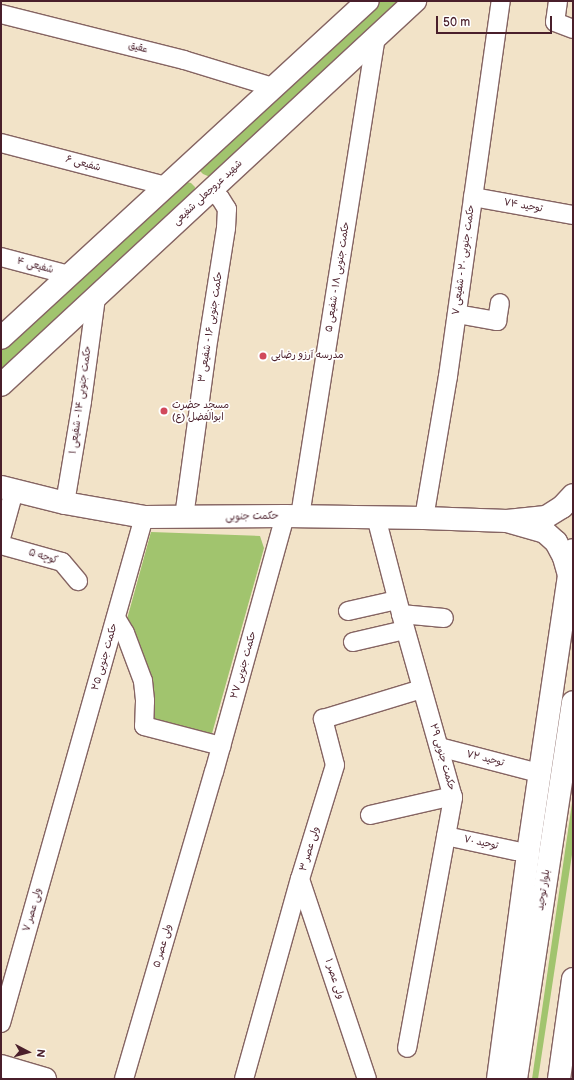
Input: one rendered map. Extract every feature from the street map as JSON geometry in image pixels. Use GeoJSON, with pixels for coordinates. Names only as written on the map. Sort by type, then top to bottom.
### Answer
{"type":"FeatureCollection","features":[{"type":"Feature","properties":{"kind":"street"},"geometry":{"type":"LineString","coordinates":[[5,329],[69,275],[368,1]]}},
{"type":"Feature","properties":{"kind":"street","name":"شهید عروجعلی شفیعی"},"geometry":{"type":"LineString","coordinates":[[1,385],[415,1]]}},
{"type":"Feature","properties":{"kind":"street","name":"حکمت جنوبی ۲۰ - شفیعی ۷"},"geometry":{"type":"LineString","coordinates":[[424,518],[457,314],[501,1]]}},
{"type":"Feature","properties":{"kind":"street"},"geometry":{"type":"LineString","coordinates":[[558,1],[555,22],[573,29]]}},
{"type":"Feature","properties":{"kind":"street","name":"عقیق"},"geometry":{"type":"LineString","coordinates":[[1,14],[184,60],[274,87]]}},
{"type":"Feature","properties":{"kind":"street","name":"حکمت جنوبی ۱۸ - شفیعی ۵"},"geometry":{"type":"LineString","coordinates":[[293,516],[376,37]]}},
{"type":"Feature","properties":{"kind":"street","name":"شفیعی ۶"},"geometry":{"type":"LineString","coordinates":[[1,143],[166,186]]}},
{"type":"Feature","properties":{"kind":"street"},"geometry":{"type":"LineString","coordinates":[[186,167],[210,191]]}},
{"type":"Feature","properties":{"kind":"street","name":"حکمت جنوبی ۱۶ - شفیعی ۳"},"geometry":{"type":"LineString","coordinates":[[184,517],[226,228],[227,209],[220,198],[210,191]]}},
{"type":"Feature","properties":{"kind":"street","name":"توحید ۷۴"},"geometry":{"type":"LineString","coordinates":[[473,197],[573,215]]}},
{"type":"Feature","properties":{"kind":"street","name":"شفیعی ۴"},"geometry":{"type":"LineString","coordinates":[[1,257],[69,275]]}},
{"type":"Feature","properties":{"kind":"street","name":"حکمت جنوبی ۱۴ - شفیعی ۱"},"geometry":{"type":"LineString","coordinates":[[65,503],[82,401],[96,297]]}},
{"type":"Feature","properties":{"kind":"street"},"geometry":{"type":"LineString","coordinates":[[457,314],[497,321],[500,303]]}},
{"type":"Feature","properties":{"kind":"street"},"geometry":{"type":"LineString","coordinates":[[1,538],[8,489]]}},
{"type":"Feature","properties":{"kind":"street","name":"حکمت جنوبی"},"geometry":{"type":"LineString","coordinates":[[8,489],[65,503],[144,518],[293,516],[424,518],[507,522]]}},
{"type":"Feature","properties":{"kind":"street"},"geometry":{"type":"LineString","coordinates":[[507,522],[546,517],[562,507],[573,495]]}},
{"type":"Feature","properties":{"kind":"street","name":"حکمت جنوبی ۲۷"},"geometry":{"type":"LineString","coordinates":[[202,813],[221,746],[293,516]]}},
{"type":"Feature","properties":{"kind":"street","name":"حکمت جنوبی ۲۹"},"geometry":{"type":"LineString","coordinates":[[376,517],[401,615],[452,796],[408,1048]]}},
{"type":"Feature","properties":{"kind":"street","name":"حکمت جنوبی ۲۵"},"geometry":{"type":"LineString","coordinates":[[66,796],[144,518]]}},
{"type":"Feature","properties":{"kind":"street"},"geometry":{"type":"LineString","coordinates":[[507,522],[545,532],[556,542],[564,557],[569,575]]}},
{"type":"Feature","properties":{"kind":"street","name":"کوچه ۵"},"geometry":{"type":"LineString","coordinates":[[1,545],[62,562],[78,581]]}},
{"type":"Feature","properties":{"kind":"street"},"geometry":{"type":"LineString","coordinates":[[498,1079],[527,861],[573,550]]}},
{"type":"Feature","properties":{"kind":"street"},"geometry":{"type":"LineString","coordinates":[[348,611],[444,618]]}},
{"type":"Feature","properties":{"kind":"street"},"geometry":{"type":"LineString","coordinates":[[353,642],[401,615]]}},
{"type":"Feature","properties":{"kind":"street"},"geometry":{"type":"LineString","coordinates":[[116,618],[125,633],[143,681],[145,701],[144,726],[221,746]]}},
{"type":"Feature","properties":{"kind":"street","name":"ولی عصر ۳"},"geometry":{"type":"LineString","coordinates":[[244,1079],[300,880],[335,765],[322,719],[422,689]]}},
{"type":"Feature","properties":{"kind":"street","name":"بلوار توحید"},"geometry":{"type":"LineString","coordinates":[[516,1079],[573,702]]}},
{"type":"Feature","properties":{"kind":"street","name":"توحید ۷۲"},"geometry":{"type":"LineString","coordinates":[[439,747],[531,771]]}},
{"type":"Feature","properties":{"kind":"street","name":"ولی عصر ۷"},"geometry":{"type":"LineString","coordinates":[[1,1023],[66,796]]}},
{"type":"Feature","properties":{"kind":"street"},"geometry":{"type":"LineString","coordinates":[[370,815],[452,796]]}},
{"type":"Feature","properties":{"kind":"street","name":"ولی عصر ۵"},"geometry":{"type":"LineString","coordinates":[[124,1079],[202,813]]}},
{"type":"Feature","properties":{"kind":"street","name":"توحید ۷۰"},"geometry":{"type":"LineString","coordinates":[[446,836],[516,851]]}},
{"type":"Feature","properties":{"kind":"street","name":"ولی عصر ۱"},"geometry":{"type":"LineString","coordinates":[[300,880],[366,1079]]}},
{"type":"Feature","properties":{"kind":"street"},"geometry":{"type":"LineString","coordinates":[[286,931],[293,922],[306,917],[316,925]]}},
{"type":"Feature","properties":{"kind":"street"},"geometry":{"type":"LineString","coordinates":[[559,1079],[573,979]]}},
{"type":"Feature","properties":{"kind":"street"},"geometry":{"type":"LineString","coordinates":[[1,1066],[46,1079]]}},
{"type":"Feature","properties":{"kind":"green space"},"geometry":{"type":"Polygon","coordinates":[[[380,1],[401,1],[210,177],[200,171],[201,166],[209,157],[380,1]]]}},
{"type":"Feature","properties":{"kind":"green space"},"geometry":{"type":"Polygon","coordinates":[[[182,183],[191,183],[195,187],[194,194],[1,371],[1,351],[182,183]]]}},
{"type":"Feature","properties":{"kind":"green space"},"geometry":{"type":"Polygon","coordinates":[[[151,532],[260,536],[264,548],[211,737],[139,716],[142,695],[121,641],[151,532]]]}},
{"type":"Feature","properties":{"kind":"green space"},"geometry":{"type":"Polygon","coordinates":[[[573,796],[573,848],[538,1079],[532,1079],[573,796]]]}},
{"type":"Feature","properties":{"kind":"place","name":"مدرسه آرزو رضایی"},"geometry":{"type":"Point","coordinates":[263,356]}},
{"type":"Feature","properties":{"kind":"place","name":"مسجد حضرت ابوالفضل (ع)"},"geometry":{"type":"Point","coordinates":[164,411]}}]}
